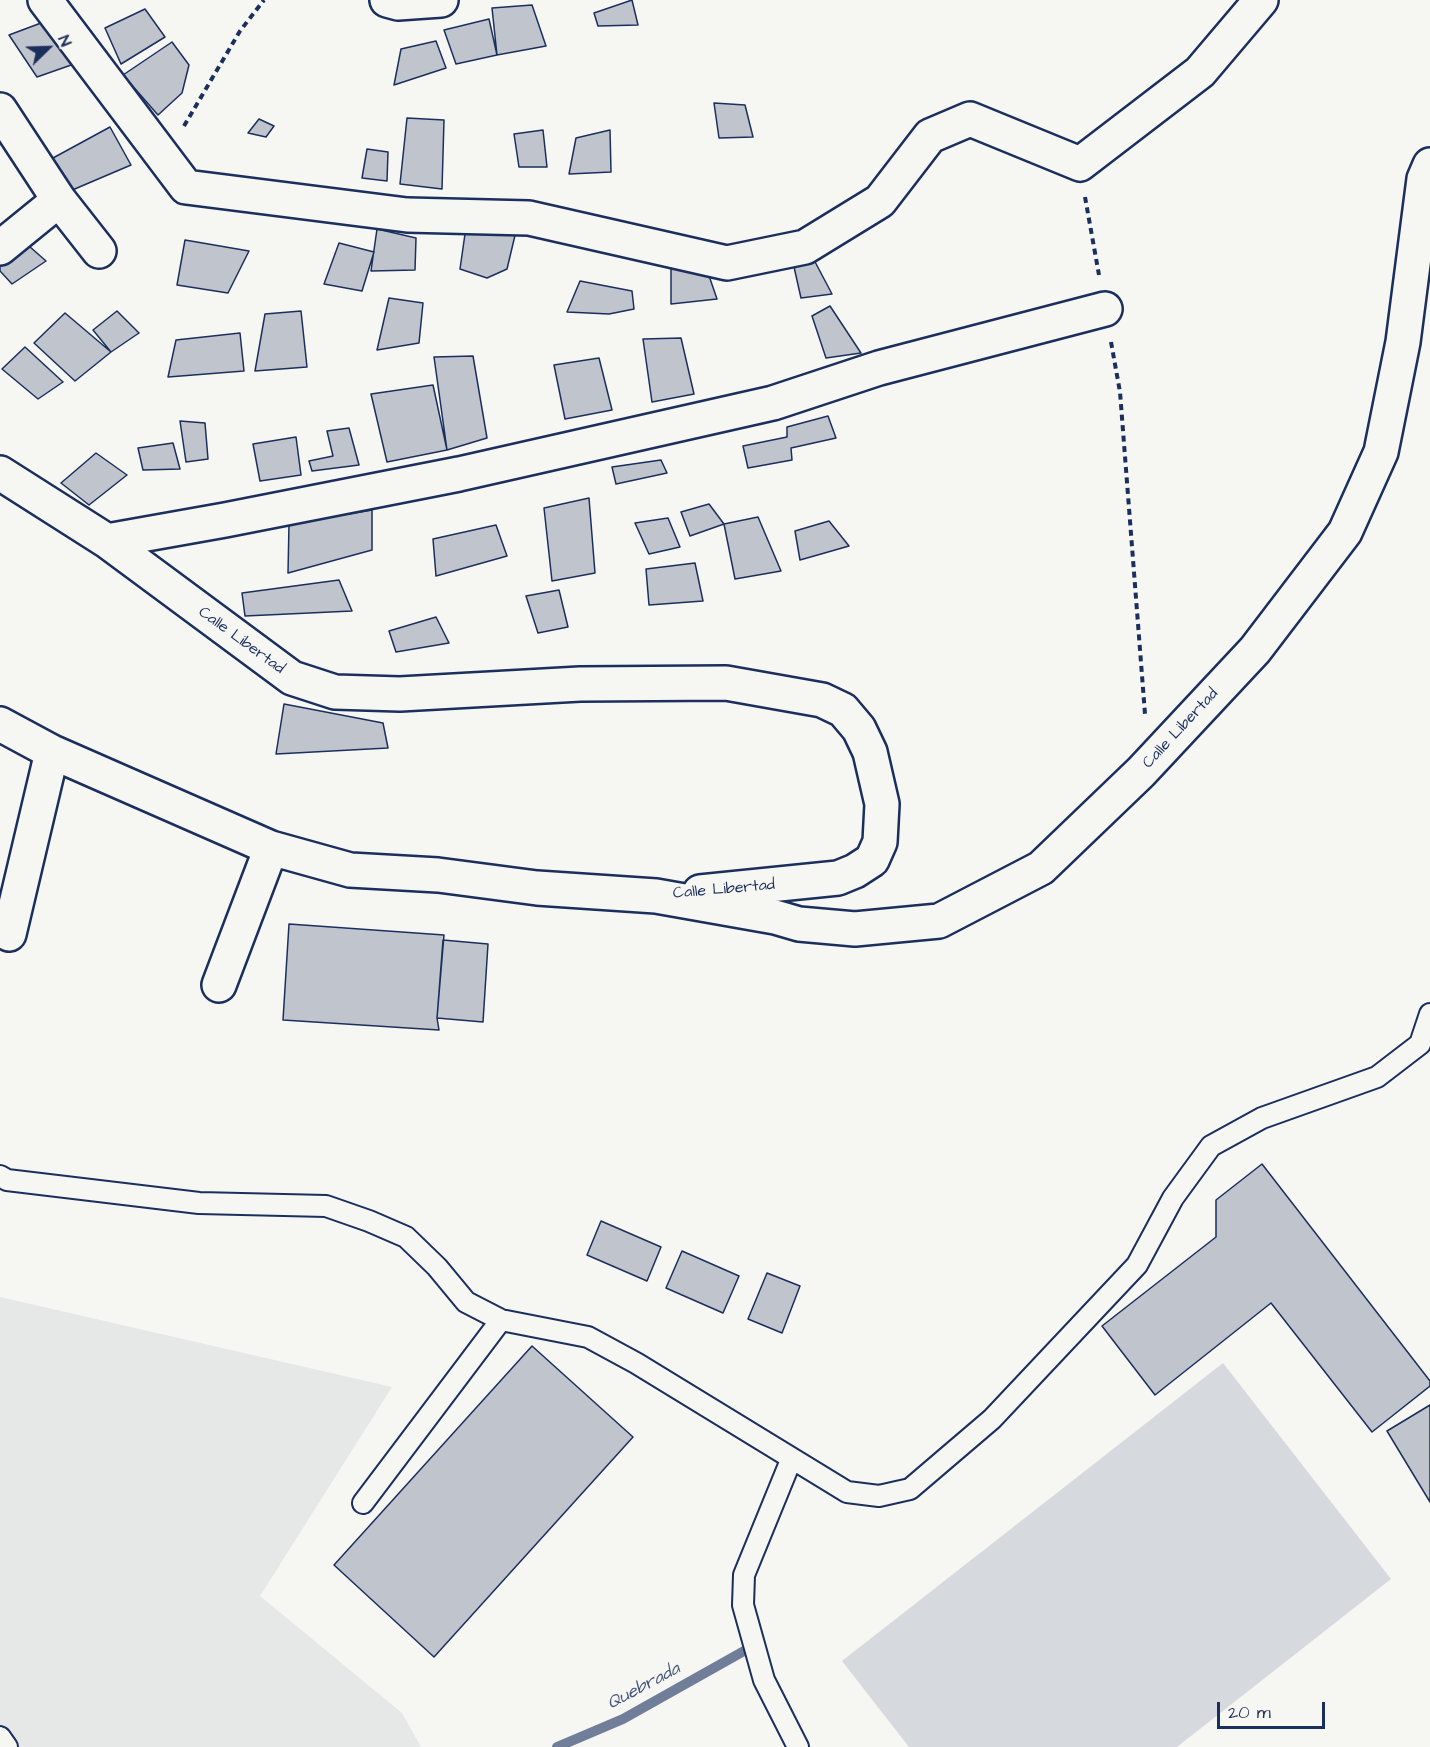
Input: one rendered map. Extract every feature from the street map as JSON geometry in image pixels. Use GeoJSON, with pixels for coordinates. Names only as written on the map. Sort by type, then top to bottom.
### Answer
{"type":"FeatureCollection","features":[{"type":"Feature","properties":{"kind":"street"},"geometry":{"type":"LineString","coordinates":[[45,0],[186,187],[407,215],[529,218],[727,263],[805,247],[880,201],[930,136],[970,119],[1080,164],[1200,72],[1261,0]]}},
{"type":"Feature","properties":{"kind":"street"},"geometry":{"type":"LineString","coordinates":[[387,0],[398,3],[441,0]]}},
{"type":"Feature","properties":{"kind":"street"},"geometry":{"type":"LineString","coordinates":[[0,110],[59,200],[99,251]]}},
{"type":"Feature","properties":{"kind":"street","name":"Calle Libertad"},"geometry":{"type":"LineString","coordinates":[[656,896],[775,917],[799,924],[855,930],[939,921],[1041,868],[1141,772],[1255,650],[1345,532],[1381,452],[1403,342],[1424,179],[1430,165]]}},
{"type":"Feature","properties":{"kind":"street"},"geometry":{"type":"LineString","coordinates":[[0,248],[59,200]]}},
{"type":"Feature","properties":{"kind":"street"},"geometry":{"type":"LineString","coordinates":[[107,541],[459,474],[773,403],[879,368],[1105,309]]}},
{"type":"Feature","properties":{"kind":"street","name":"Calle Libertad"},"geometry":{"type":"LineString","coordinates":[[0,473],[107,541],[292,678],[335,692],[400,694],[580,684],[726,683],[822,699],[843,710],[859,729],[870,752],[882,804],[880,843],[872,860],[838,878],[656,896]]}},
{"type":"Feature","properties":{"kind":"street"},"geometry":{"type":"LineString","coordinates":[[0,724],[52,752],[271,848],[350,870],[438,874],[537,888],[656,896]]}},
{"type":"Feature","properties":{"kind":"street"},"geometry":{"type":"LineString","coordinates":[[9,934],[52,752]]}},
{"type":"Feature","properties":{"kind":"street"},"geometry":{"type":"LineString","coordinates":[[219,985],[271,848]]}},
{"type":"Feature","properties":{"kind":"street"},"geometry":{"type":"LineString","coordinates":[[775,917],[771,906],[773,896],[780,885]]}},
{"type":"Feature","properties":{"kind":"lane"},"geometry":{"type":"LineString","coordinates":[[0,1176],[7,1180],[199,1203],[326,1206],[406,1237],[437,1267],[466,1302],[501,1320],[588,1337],[636,1363],[791,1460],[847,1492],[879,1496],[910,1489],[992,1419],[1137,1265],[1173,1198],[1211,1146],[1262,1118],[1377,1077],[1420,1044],[1430,1014]]}},
{"type":"Feature","properties":{"kind":"lane"},"geometry":{"type":"LineString","coordinates":[[363,1503],[501,1320]]}},
{"type":"Feature","properties":{"kind":"lane"},"geometry":{"type":"LineString","coordinates":[[791,1460],[744,1575],[743,1605],[764,1680],[798,1747]]}},
{"type":"Feature","properties":{"kind":"lane"},"geometry":{"type":"LineString","coordinates":[[0,1737],[7,1747]]}},
{"type":"Feature","properties":{"kind":"path"},"geometry":{"type":"LineString","coordinates":[[166,160],[240,31],[264,0]]}},
{"type":"Feature","properties":{"kind":"path"},"geometry":{"type":"LineString","coordinates":[[1080,164],[1120,392],[1145,714]]}},
{"type":"Feature","properties":{"kind":"shaded area"},"geometry":{"type":"Polygon","coordinates":[[[0,1297],[392,1387],[260,1596],[402,1713],[421,1747],[0,1747],[0,1297]]]}},
{"type":"Feature","properties":{"kind":"shaded area"},"geometry":{"type":"Polygon","coordinates":[[[1223,1363],[1391,1579],[1177,1747],[909,1747],[842,1661],[1223,1363]]]}},
{"type":"Feature","properties":{"kind":"building"},"geometry":{"type":"Polygon","coordinates":[[[632,0],[638,25],[598,26],[594,13],[632,0]]]}},
{"type":"Feature","properties":{"kind":"building"},"geometry":{"type":"Polygon","coordinates":[[[532,5],[546,46],[497,55],[492,8],[532,5]]]}},
{"type":"Feature","properties":{"kind":"building"},"geometry":{"type":"Polygon","coordinates":[[[145,9],[165,37],[121,64],[105,28],[145,9]]]}},
{"type":"Feature","properties":{"kind":"building"},"geometry":{"type":"Polygon","coordinates":[[[489,19],[497,55],[456,64],[444,30],[489,19]]]}},
{"type":"Feature","properties":{"kind":"building"},"geometry":{"type":"Polygon","coordinates":[[[41,23],[74,64],[37,77],[9,35],[41,23]]]}},
{"type":"Feature","properties":{"kind":"building"},"geometry":{"type":"Polygon","coordinates":[[[436,41],[446,68],[394,85],[401,49],[436,41]]]}},
{"type":"Feature","properties":{"kind":"building"},"geometry":{"type":"Polygon","coordinates":[[[172,42],[189,65],[182,93],[158,115],[123,75],[172,42]]]}},
{"type":"Feature","properties":{"kind":"building"},"geometry":{"type":"Polygon","coordinates":[[[714,103],[745,105],[753,137],[719,138],[714,103]]]}},
{"type":"Feature","properties":{"kind":"building"},"geometry":{"type":"Polygon","coordinates":[[[407,118],[444,120],[442,189],[400,184],[407,118]]]}},
{"type":"Feature","properties":{"kind":"building"},"geometry":{"type":"Polygon","coordinates":[[[259,119],[274,126],[266,137],[248,133],[259,119]]]}},
{"type":"Feature","properties":{"kind":"building"},"geometry":{"type":"Polygon","coordinates":[[[110,127],[131,165],[70,191],[53,158],[110,127]]]}},
{"type":"Feature","properties":{"kind":"building"},"geometry":{"type":"Polygon","coordinates":[[[543,130],[547,167],[519,167],[514,134],[543,130]]]}},
{"type":"Feature","properties":{"kind":"building"},"geometry":{"type":"Polygon","coordinates":[[[610,130],[611,172],[569,174],[576,138],[610,130]]]}},
{"type":"Feature","properties":{"kind":"building"},"geometry":{"type":"Polygon","coordinates":[[[367,149],[388,152],[387,181],[362,178],[367,149]]]}},
{"type":"Feature","properties":{"kind":"building"},"geometry":{"type":"Polygon","coordinates":[[[466,227],[517,227],[507,269],[487,278],[460,269],[466,227]]]}},
{"type":"Feature","properties":{"kind":"building"},"geometry":{"type":"Polygon","coordinates":[[[377,229],[416,238],[415,270],[371,271],[377,229]]]}},
{"type":"Feature","properties":{"kind":"building"},"geometry":{"type":"Polygon","coordinates":[[[21,239],[46,261],[12,284],[0,271],[0,255],[21,239]]]}},
{"type":"Feature","properties":{"kind":"building"},"geometry":{"type":"Polygon","coordinates":[[[185,240],[249,251],[228,293],[177,285],[185,240]]]}},
{"type":"Feature","properties":{"kind":"building"},"geometry":{"type":"Polygon","coordinates":[[[339,243],[374,252],[362,291],[324,284],[339,243]]]}},
{"type":"Feature","properties":{"kind":"building"},"geometry":{"type":"Polygon","coordinates":[[[813,258],[832,294],[801,298],[794,267],[813,258]]]}},
{"type":"Feature","properties":{"kind":"building"},"geometry":{"type":"Polygon","coordinates":[[[671,259],[706,267],[717,299],[671,304],[671,259]]]}},
{"type":"Feature","properties":{"kind":"building"},"geometry":{"type":"Polygon","coordinates":[[[580,281],[632,291],[634,309],[609,314],[567,312],[580,281]]]}},
{"type":"Feature","properties":{"kind":"building"},"geometry":{"type":"Polygon","coordinates":[[[389,298],[423,303],[419,343],[377,350],[389,298]]]}},
{"type":"Feature","properties":{"kind":"building"},"geometry":{"type":"Polygon","coordinates":[[[830,306],[861,353],[826,358],[812,316],[830,306]]]}},
{"type":"Feature","properties":{"kind":"building"},"geometry":{"type":"Polygon","coordinates":[[[117,311],[139,333],[111,352],[93,330],[117,311]]]}},
{"type":"Feature","properties":{"kind":"building"},"geometry":{"type":"Polygon","coordinates":[[[301,311],[307,367],[255,371],[265,314],[301,311]]]}},
{"type":"Feature","properties":{"kind":"building"},"geometry":{"type":"Polygon","coordinates":[[[65,313],[111,352],[75,381],[34,343],[65,313]]]}},
{"type":"Feature","properties":{"kind":"building"},"geometry":{"type":"Polygon","coordinates":[[[240,333],[244,371],[168,377],[176,340],[240,333]]]}},
{"type":"Feature","properties":{"kind":"building"},"geometry":{"type":"Polygon","coordinates":[[[681,338],[694,394],[652,402],[643,339],[681,338]]]}},
{"type":"Feature","properties":{"kind":"building"},"geometry":{"type":"Polygon","coordinates":[[[25,347],[63,382],[38,399],[2,369],[25,347]]]}},
{"type":"Feature","properties":{"kind":"building"},"geometry":{"type":"Polygon","coordinates":[[[473,356],[487,438],[447,450],[434,357],[473,356]]]}},
{"type":"Feature","properties":{"kind":"building"},"geometry":{"type":"Polygon","coordinates":[[[599,358],[612,410],[565,419],[554,365],[599,358]]]}},
{"type":"Feature","properties":{"kind":"building"},"geometry":{"type":"Polygon","coordinates":[[[433,385],[447,450],[387,462],[371,394],[433,385]]]}},
{"type":"Feature","properties":{"kind":"building"},"geometry":{"type":"Polygon","coordinates":[[[828,416],[836,438],[791,448],[792,460],[748,468],[743,446],[787,437],[787,427],[828,416]]]}},
{"type":"Feature","properties":{"kind":"building"},"geometry":{"type":"Polygon","coordinates":[[[180,421],[205,423],[208,459],[186,462],[180,421]]]}},
{"type":"Feature","properties":{"kind":"building"},"geometry":{"type":"Polygon","coordinates":[[[349,428],[359,465],[312,471],[309,461],[333,456],[327,431],[349,428]]]}},
{"type":"Feature","properties":{"kind":"building"},"geometry":{"type":"Polygon","coordinates":[[[296,437],[301,475],[260,481],[253,444],[296,437]]]}},
{"type":"Feature","properties":{"kind":"building"},"geometry":{"type":"Polygon","coordinates":[[[173,443],[180,469],[143,470],[138,448],[173,443]]]}},
{"type":"Feature","properties":{"kind":"building"},"geometry":{"type":"Polygon","coordinates":[[[96,453],[127,475],[89,505],[61,483],[96,453]]]}},
{"type":"Feature","properties":{"kind":"building"},"geometry":{"type":"Polygon","coordinates":[[[661,460],[667,473],[616,484],[612,467],[661,460]]]}},
{"type":"Feature","properties":{"kind":"building"},"geometry":{"type":"Polygon","coordinates":[[[589,498],[595,573],[552,581],[544,508],[589,498]]]}},
{"type":"Feature","properties":{"kind":"building"},"geometry":{"type":"Polygon","coordinates":[[[709,504],[724,524],[690,536],[681,512],[709,504]]]}},
{"type":"Feature","properties":{"kind":"building"},"geometry":{"type":"Polygon","coordinates":[[[372,510],[372,550],[288,573],[289,524],[372,510]]]}},
{"type":"Feature","properties":{"kind":"building"},"geometry":{"type":"Polygon","coordinates":[[[758,517],[781,571],[735,579],[724,524],[758,517]]]}},
{"type":"Feature","properties":{"kind":"building"},"geometry":{"type":"Polygon","coordinates":[[[668,518],[680,547],[649,554],[635,523],[668,518]]]}},
{"type":"Feature","properties":{"kind":"building"},"geometry":{"type":"Polygon","coordinates":[[[829,521],[849,546],[800,560],[795,531],[829,521]]]}},
{"type":"Feature","properties":{"kind":"building"},"geometry":{"type":"Polygon","coordinates":[[[496,525],[507,556],[436,576],[433,539],[496,525]]]}},
{"type":"Feature","properties":{"kind":"building"},"geometry":{"type":"Polygon","coordinates":[[[695,563],[703,601],[649,605],[646,569],[695,563]]]}},
{"type":"Feature","properties":{"kind":"building"},"geometry":{"type":"Polygon","coordinates":[[[339,580],[352,611],[245,616],[242,593],[339,580]]]}},
{"type":"Feature","properties":{"kind":"building"},"geometry":{"type":"Polygon","coordinates":[[[559,590],[568,627],[538,633],[526,596],[559,590]]]}},
{"type":"Feature","properties":{"kind":"building"},"geometry":{"type":"Polygon","coordinates":[[[436,617],[449,643],[396,652],[389,631],[436,617]]]}},
{"type":"Feature","properties":{"kind":"building"},"geometry":{"type":"Polygon","coordinates":[[[284,704],[383,723],[388,748],[276,754],[284,704]]]}},
{"type":"Feature","properties":{"kind":"building"},"geometry":{"type":"Polygon","coordinates":[[[289,924],[444,935],[437,1018],[439,1030],[283,1020],[289,924]]]}},
{"type":"Feature","properties":{"kind":"building"},"geometry":{"type":"Polygon","coordinates":[[[443,940],[488,944],[483,1022],[437,1018],[443,940]]]}},
{"type":"Feature","properties":{"kind":"building"},"geometry":{"type":"Polygon","coordinates":[[[1262,1164],[1430,1381],[1430,1386],[1372,1432],[1271,1303],[1155,1395],[1102,1326],[1216,1237],[1216,1200],[1262,1164]]]}},
{"type":"Feature","properties":{"kind":"building"},"geometry":{"type":"Polygon","coordinates":[[[601,1221],[661,1247],[647,1281],[587,1255],[601,1221]]]}},
{"type":"Feature","properties":{"kind":"building"},"geometry":{"type":"Polygon","coordinates":[[[682,1251],[739,1276],[723,1313],[666,1288],[682,1251]]]}},
{"type":"Feature","properties":{"kind":"building"},"geometry":{"type":"Polygon","coordinates":[[[767,1273],[800,1286],[782,1333],[748,1319],[767,1273]]]}},
{"type":"Feature","properties":{"kind":"building"},"geometry":{"type":"Polygon","coordinates":[[[532,1346],[633,1437],[434,1657],[334,1565],[532,1346]]]}},
{"type":"Feature","properties":{"kind":"building"},"geometry":{"type":"Polygon","coordinates":[[[1430,1405],[1430,1502],[1387,1431],[1430,1405]]]}},
{"type":"Feature","properties":{"kind":"waterway","name":"Quebrada"},"geometry":{"type":"LineString","coordinates":[[557,1747],[623,1719],[744,1651]]}}]}
